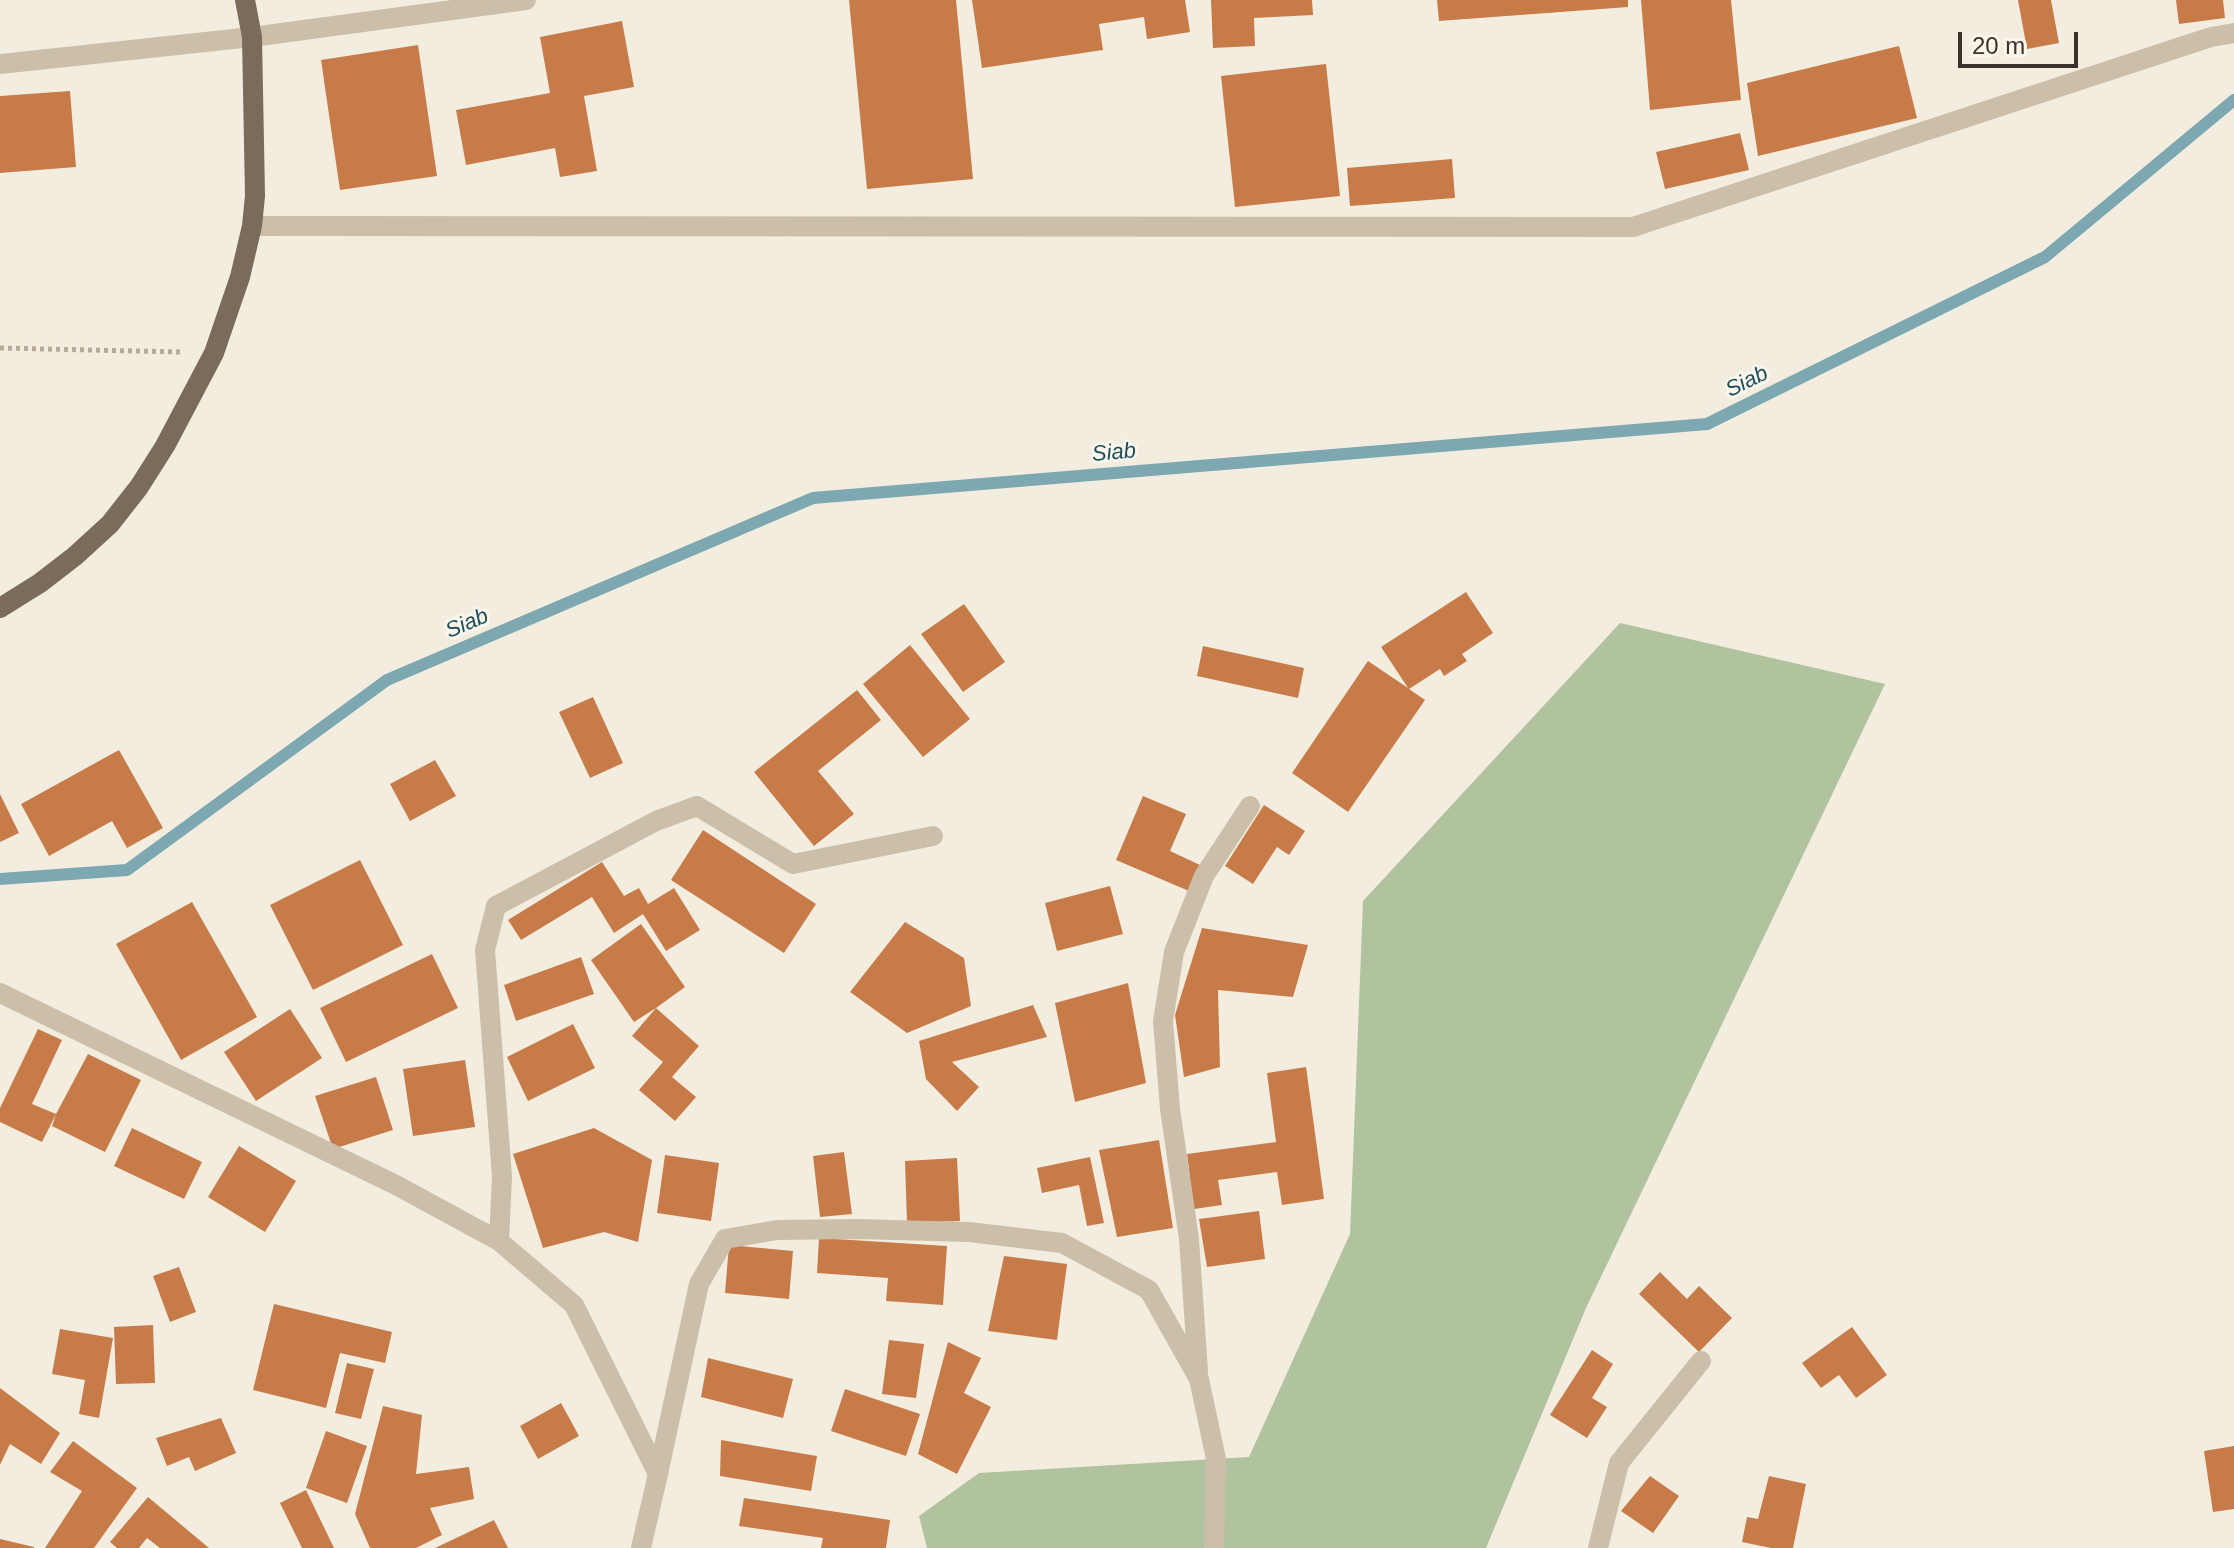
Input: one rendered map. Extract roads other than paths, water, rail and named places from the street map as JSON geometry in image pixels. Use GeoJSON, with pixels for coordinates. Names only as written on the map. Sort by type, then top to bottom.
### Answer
{"type":"FeatureCollection","features":[{"type":"Feature","properties":{"kind":"main road"},"geometry":{"type":"LineString","coordinates":[[0,608],[40,583],[110,524],[165,446],[214,353],[228,315],[252,226],[255,196],[252,37],[245,0]]}},
{"type":"Feature","properties":{"kind":"street"},"geometry":{"type":"LineString","coordinates":[[0,64],[252,37],[526,0]]}},
{"type":"Feature","properties":{"kind":"street"},"geometry":{"type":"LineString","coordinates":[[252,226],[1633,227],[2211,37],[2234,33]]}},
{"type":"Feature","properties":{"kind":"street"},"geometry":{"type":"LineString","coordinates":[[499,1241],[502,1177],[485,950],[496,906],[656,821],[697,806],[793,864],[933,836]]}},
{"type":"Feature","properties":{"kind":"street"},"geometry":{"type":"LineString","coordinates":[[1214,1548],[1216,1459],[1199,1379],[1189,1239],[1170,1109],[1163,1021],[1174,952],[1204,876],[1250,806]]}},
{"type":"Feature","properties":{"kind":"street"},"geometry":{"type":"LineString","coordinates":[[0,993],[382,1178],[499,1241],[574,1305],[658,1474]]}},
{"type":"Feature","properties":{"kind":"street"},"geometry":{"type":"LineString","coordinates":[[641,1548],[699,1284],[725,1239],[777,1230],[969,1232],[1062,1243],[1149,1290],[1199,1379]]}},
{"type":"Feature","properties":{"kind":"street"},"geometry":{"type":"LineString","coordinates":[[1598,1548],[1619,1463],[1701,1361]]}},
{"type":"Feature","properties":{"kind":"waterway","name":"Siab"},"geometry":{"type":"LineString","coordinates":[[0,879],[127,870],[387,680],[813,498],[1707,424],[2045,257],[2234,100]]}}]}
